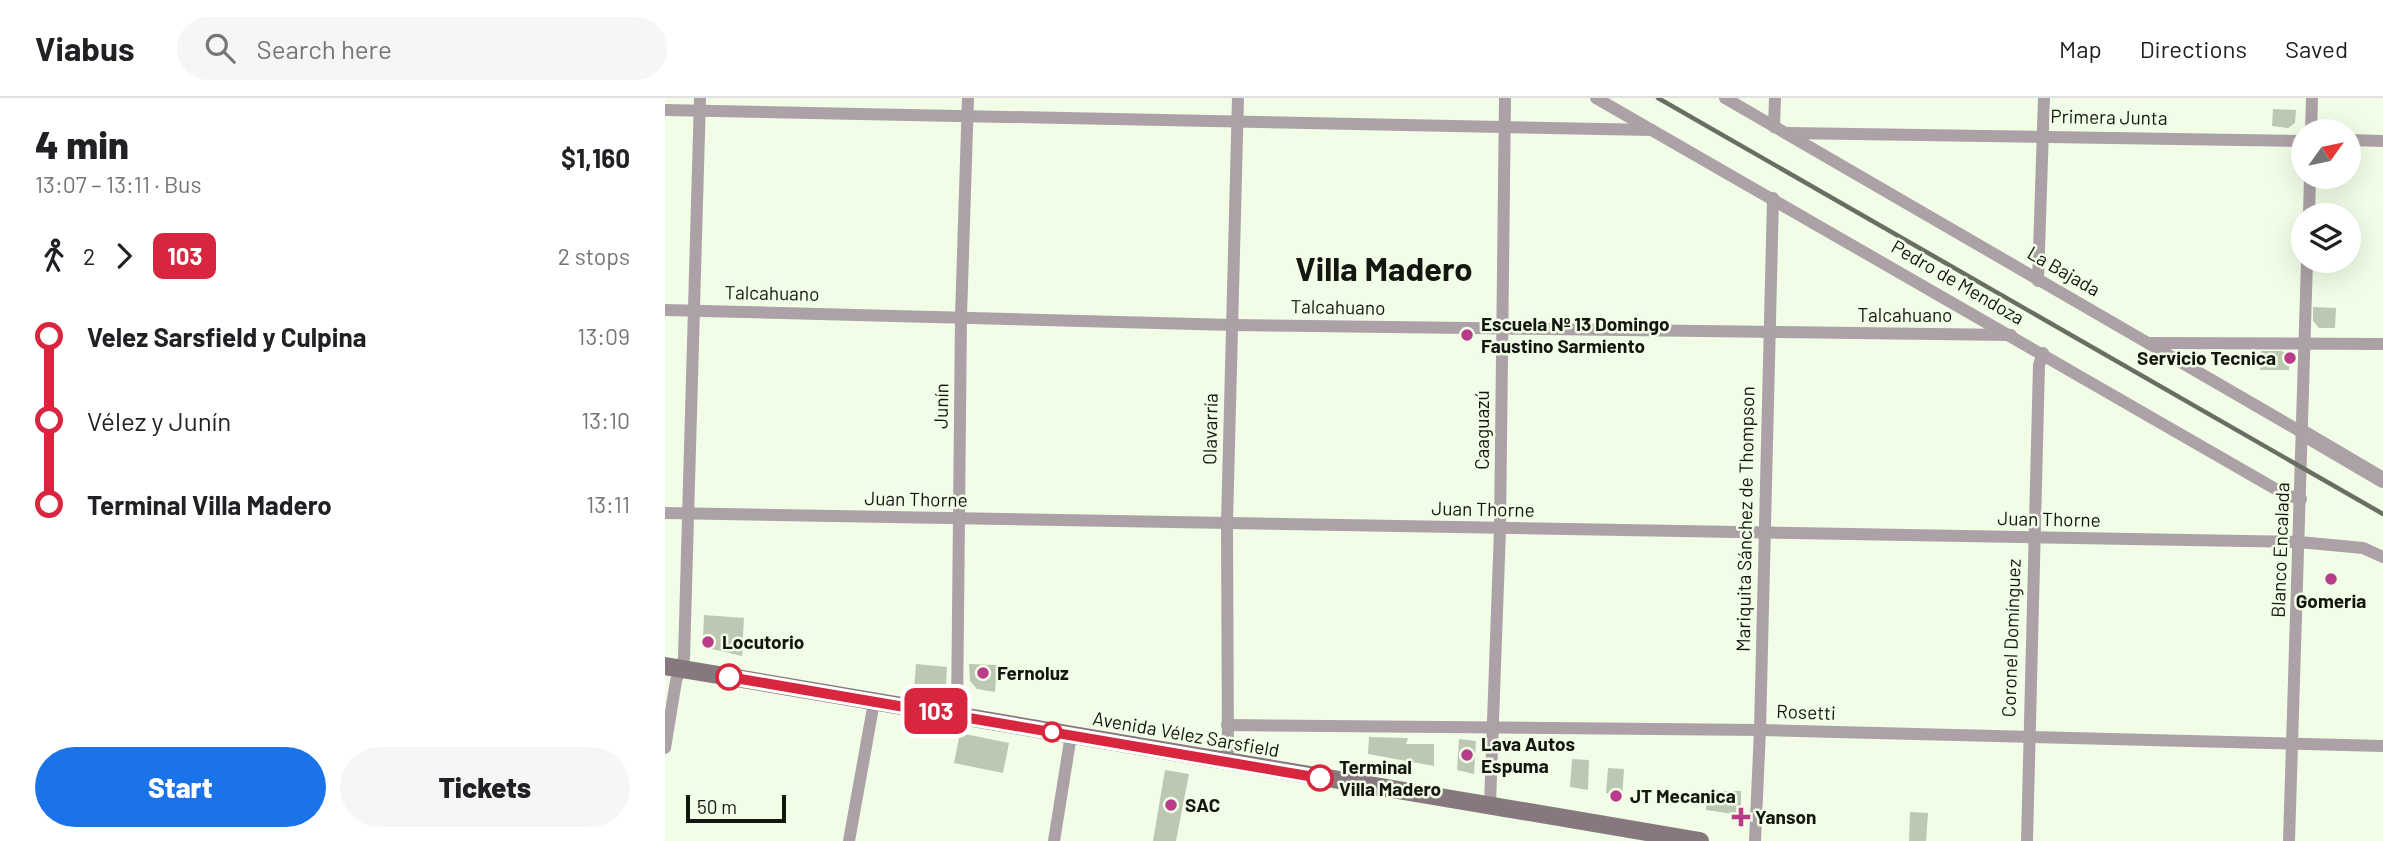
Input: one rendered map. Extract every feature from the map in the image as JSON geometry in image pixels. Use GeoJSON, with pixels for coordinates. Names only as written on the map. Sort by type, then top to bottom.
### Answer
{"type":"FeatureCollection","features":[{"type":"Feature","properties":{"kind":"main road","name":"Avenida Vélez Sarsfield"},"geometry":{"type":"LineString","coordinates":[[673,667],[1307,776],[1490,804],[1663,838],[1700,841]]}},
{"type":"Feature","properties":{"kind":"street","name":"Junín"},"geometry":{"type":"LineString","coordinates":[[957,715],[961,316],[968,98]]}},
{"type":"Feature","properties":{"kind":"street","name":"Olavarría"},"geometry":{"type":"LineString","coordinates":[[1228,761],[1227,522],[1238,98]]}},
{"type":"Feature","properties":{"kind":"street","name":"Caaguazú"},"geometry":{"type":"LineString","coordinates":[[1490,804],[1500,529],[1505,98]]}},
{"type":"Feature","properties":{"kind":"street","name":"Pedro de Mendoza"},"geometry":{"type":"LineString","coordinates":[[1596,98],[2286,495],[2301,499]]}},
{"type":"Feature","properties":{"kind":"street","name":"La Bajada"},"geometry":{"type":"LineString","coordinates":[[1724,98],[1788,132],[2038,281],[2383,480]]}},
{"type":"Feature","properties":{"kind":"street"},"geometry":{"type":"LineString","coordinates":[[1775,98],[1775,127]]}},
{"type":"Feature","properties":{"kind":"street"},"geometry":{"type":"LineString","coordinates":[[2038,281],[2044,98]]}},
{"type":"Feature","properties":{"kind":"street"},"geometry":{"type":"LineString","coordinates":[[2311,119],[2312,98]]}},
{"type":"Feature","properties":{"kind":"street"},"geometry":{"type":"LineString","coordinates":[[665,748],[673,667],[684,658],[699,105]]}},
{"type":"Feature","properties":{"kind":"street"},"geometry":{"type":"LineString","coordinates":[[665,110],[699,105],[1652,130]]}},
{"type":"Feature","properties":{"kind":"street","name":"Primera Junta"},"geometry":{"type":"LineString","coordinates":[[1788,132],[2043,134],[2291,141]]}},
{"type":"Feature","properties":{"kind":"street"},"geometry":{"type":"LineString","coordinates":[[2361,140],[2383,141]]}},
{"type":"Feature","properties":{"kind":"street","name":"Mariquita Sánchez de Thompson"},"geometry":{"type":"LineString","coordinates":[[1755,841],[1761,730],[1767,334],[1773,198]]}},
{"type":"Feature","properties":{"kind":"street","name":"Blanco Encalada"},"geometry":{"type":"LineString","coordinates":[[2288,841],[2308,273]]}},
{"type":"Feature","properties":{"kind":"street","name":"Talcahuano"},"geometry":{"type":"LineString","coordinates":[[665,310],[1232,325],[1767,334],[2011,335]]}},
{"type":"Feature","properties":{"kind":"street"},"geometry":{"type":"LineString","coordinates":[[2148,343],[2383,344]]}},
{"type":"Feature","properties":{"kind":"street","name":"Coronel Domínguez"},"geometry":{"type":"LineString","coordinates":[[2027,841],[2033,538],[2039,365],[2043,354]]}},
{"type":"Feature","properties":{"kind":"street","name":"Juan Thorne"},"geometry":{"type":"LineString","coordinates":[[665,513],[2299,542]]}},
{"type":"Feature","properties":{"kind":"street"},"geometry":{"type":"LineString","coordinates":[[2299,542],[2363,548],[2383,557]]}},
{"type":"Feature","properties":{"kind":"street"},"geometry":{"type":"LineString","coordinates":[[849,841],[874,702]]}},
{"type":"Feature","properties":{"kind":"street","name":"Rosetti"},"geometry":{"type":"LineString","coordinates":[[1227,725],[1761,730],[2383,746]]}},
{"type":"Feature","properties":{"kind":"street"},"geometry":{"type":"LineString","coordinates":[[1054,841],[1071,735]]}},
{"type":"Feature","properties":{"kind":"building"},"geometry":{"type":"Polygon","coordinates":[[[2273,109],[2296,110],[2295,119],[2291,119],[2291,126],[2288,128],[2272,126],[2273,109]]]}},
{"type":"Feature","properties":{"kind":"building"},"geometry":{"type":"Polygon","coordinates":[[[2313,307],[2336,308],[2335,328],[2319,328],[2313,321],[2313,307]]]}},
{"type":"Feature","properties":{"kind":"building"},"geometry":{"type":"Polygon","coordinates":[[[2261,351],[2282,351],[2289,356],[2289,370],[2260,370],[2261,351]]]}},
{"type":"Feature","properties":{"kind":"building"},"geometry":{"type":"Polygon","coordinates":[[[704,615],[744,618],[742,656],[712,649],[703,639],[704,615]]]}},
{"type":"Feature","properties":{"kind":"building"},"geometry":{"type":"Polygon","coordinates":[[[916,664],[947,667],[946,684],[937,690],[914,689],[916,664]]]}},
{"type":"Feature","properties":{"kind":"building","name":"Fernoluz"},"geometry":{"type":"Polygon","coordinates":[[[969,664],[997,665],[995,692],[977,689],[970,681],[969,664]]]}},
{"type":"Feature","properties":{"kind":"building"},"geometry":{"type":"Polygon","coordinates":[[[960,733],[1009,743],[1003,773],[954,763],[960,733]]]}},
{"type":"Feature","properties":{"kind":"building"},"geometry":{"type":"Polygon","coordinates":[[[1369,737],[1408,738],[1406,744],[1434,744],[1434,766],[1368,754],[1369,737]]]}},
{"type":"Feature","properties":{"kind":"building","name":"Lava Autos Espuma"},"geometry":{"type":"Polygon","coordinates":[[[1459,739],[1476,741],[1474,774],[1457,770],[1459,739]]]}},
{"type":"Feature","properties":{"kind":"building"},"geometry":{"type":"Polygon","coordinates":[[[1572,759],[1589,760],[1588,790],[1570,787],[1572,759]]]}},
{"type":"Feature","properties":{"kind":"building"},"geometry":{"type":"Polygon","coordinates":[[[1608,768],[1624,769],[1622,798],[1606,793],[1608,768]]]}},
{"type":"Feature","properties":{"kind":"building","name":"SAC"},"geometry":{"type":"Polygon","coordinates":[[[1165,770],[1189,774],[1176,841],[1153,841],[1165,770]]]}},
{"type":"Feature","properties":{"kind":"building"},"geometry":{"type":"Polygon","coordinates":[[[1707,791],[1741,791],[1741,815],[1706,810],[1707,791]]]}},
{"type":"Feature","properties":{"kind":"building"},"geometry":{"type":"Polygon","coordinates":[[[1910,812],[1928,813],[1926,841],[1909,841],[1910,812]]]}},
{"type":"Feature","properties":{"kind":"railway"},"geometry":{"type":"LineString","coordinates":[[1658,98],[2383,514]]}},
{"type":"Feature","properties":{"kind":"bus line","name":"103"},"geometry":{"type":"LineString","coordinates":[[729,677],[1320,778]]}},
{"type":"Feature","properties":{"kind":"place","name":"Escuela Nº 13 Domingo Faustino Sarmiento"},"geometry":{"type":"Point","coordinates":[1467,335]}},
{"type":"Feature","properties":{"kind":"place","name":"Servicio Tecnica"},"geometry":{"type":"Point","coordinates":[2290,358]}},
{"type":"Feature","properties":{"kind":"place","name":"Gomeria"},"geometry":{"type":"Point","coordinates":[2331,579]}},
{"type":"Feature","properties":{"kind":"place","name":"Locutorio"},"geometry":{"type":"Point","coordinates":[708,642]}},
{"type":"Feature","properties":{"kind":"place","name":"Fernoluz"},"geometry":{"type":"Point","coordinates":[983,673]}},
{"type":"Feature","properties":{"kind":"place","name":"Lava Autos Espuma"},"geometry":{"type":"Point","coordinates":[1467,755]}},
{"type":"Feature","properties":{"kind":"place","name":"Terminal Villa Madero"},"geometry":{"type":"Point","coordinates":[1320,778]}},
{"type":"Feature","properties":{"kind":"place","name":"JT Mecanica"},"geometry":{"type":"Point","coordinates":[1616,796]}},
{"type":"Feature","properties":{"kind":"place","name":"SAC"},"geometry":{"type":"Point","coordinates":[1171,805]}},
{"type":"Feature","properties":{"kind":"place","name":"Yanson"},"geometry":{"type":"Point","coordinates":[1741,817]}},
{"type":"Feature","properties":{"kind":"district","name":"Villa Madero"},"geometry":{"type":"Point","coordinates":[1384,269]}}]}
